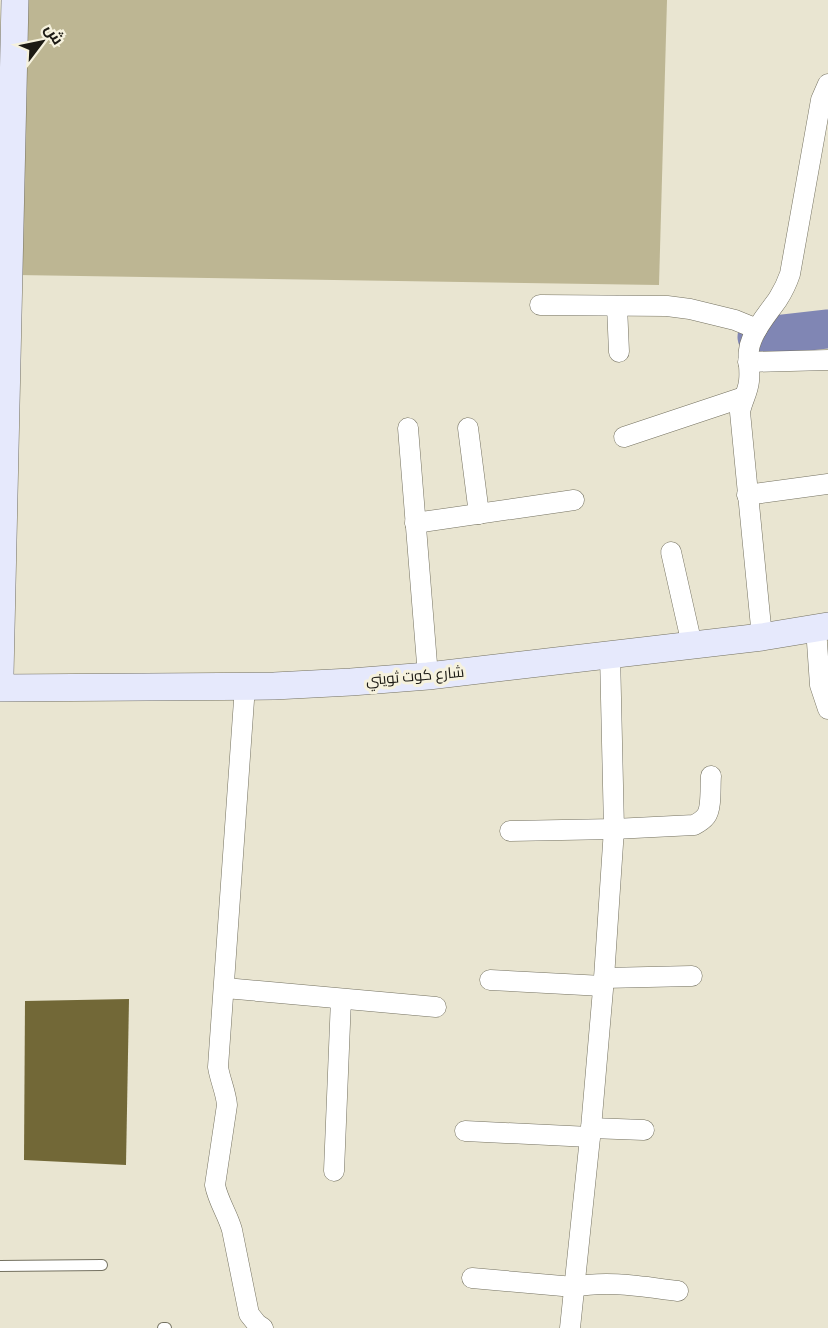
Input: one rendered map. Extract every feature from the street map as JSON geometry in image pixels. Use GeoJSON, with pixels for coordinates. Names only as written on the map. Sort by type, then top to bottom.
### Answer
{"type":"FeatureCollection","features":[{"type":"Feature","properties":{"kind":"main road"},"geometry":{"type":"LineString","coordinates":[[0,675],[15,0]]}},
{"type":"Feature","properties":{"kind":"main road","name":"شارع كوت ثويني"},"geometry":{"type":"LineString","coordinates":[[0,688],[245,686],[351,682],[428,676],[762,637],[822,627]]}},
{"type":"Feature","properties":{"kind":"street"},"geometry":{"type":"LineString","coordinates":[[762,637],[740,412],[748,389],[748,351],[757,329],[779,297],[790,274],[821,100],[828,84]]}},
{"type":"Feature","properties":{"kind":"street"},"geometry":{"type":"LineString","coordinates":[[540,305],[667,306],[712,313],[757,329]]}},
{"type":"Feature","properties":{"kind":"street"},"geometry":{"type":"LineString","coordinates":[[617,306],[620,352]]}},
{"type":"Feature","properties":{"kind":"street"},"geometry":{"type":"LineString","coordinates":[[748,362],[828,360]]}},
{"type":"Feature","properties":{"kind":"street"},"geometry":{"type":"LineString","coordinates":[[624,437],[744,397]]}},
{"type":"Feature","properties":{"kind":"street"},"geometry":{"type":"LineString","coordinates":[[408,428],[428,676]]}},
{"type":"Feature","properties":{"kind":"street"},"geometry":{"type":"LineString","coordinates":[[468,428],[479,514]]}},
{"type":"Feature","properties":{"kind":"street"},"geometry":{"type":"LineString","coordinates":[[747,495],[828,484]]}},
{"type":"Feature","properties":{"kind":"street"},"geometry":{"type":"LineString","coordinates":[[415,523],[574,500]]}},
{"type":"Feature","properties":{"kind":"street"},"geometry":{"type":"LineString","coordinates":[[671,552],[692,645]]}},
{"type":"Feature","properties":{"kind":"street"},"geometry":{"type":"LineString","coordinates":[[822,627],[820,685],[828,709]]}},
{"type":"Feature","properties":{"kind":"street"},"geometry":{"type":"LineString","coordinates":[[570,1328],[604,982],[614,829],[610,654]]}},
{"type":"Feature","properties":{"kind":"street"},"geometry":{"type":"LineString","coordinates":[[245,686],[219,1067],[227,1105],[215,1185],[216,1193],[230,1222],[249,1314],[263,1328]]}},
{"type":"Feature","properties":{"kind":"street"},"geometry":{"type":"LineString","coordinates":[[510,831],[694,825],[706,816],[709,809],[711,776]]}},
{"type":"Feature","properties":{"kind":"street"},"geometry":{"type":"LineString","coordinates":[[490,980],[604,982],[692,976]]}},
{"type":"Feature","properties":{"kind":"street"},"geometry":{"type":"LineString","coordinates":[[225,988],[436,1008]]}},
{"type":"Feature","properties":{"kind":"street"},"geometry":{"type":"LineString","coordinates":[[334,1171],[341,999]]}},
{"type":"Feature","properties":{"kind":"street"},"geometry":{"type":"LineString","coordinates":[[465,1131],[590,1133],[644,1130]]}},
{"type":"Feature","properties":{"kind":"street"},"geometry":{"type":"LineString","coordinates":[[471,1278],[574,1287],[601,1283],[678,1291]]}},
{"type":"Feature","properties":{"kind":"lane"},"geometry":{"type":"LineString","coordinates":[[0,1266],[102,1265]]}},
{"type":"Feature","properties":{"kind":"shaded area"},"geometry":{"type":"Polygon","coordinates":[[[26,0],[667,0],[659,285],[17,275],[26,0]]]}},
{"type":"Feature","properties":{"kind":"building"},"geometry":{"type":"Polygon","coordinates":[[[129,999],[126,1165],[24,1160],[25,1001],[129,999]]]}},
{"type":"Feature","properties":{"kind":"waterway"},"geometry":{"type":"LineString","coordinates":[[757,337],[828,329]]}}]}
